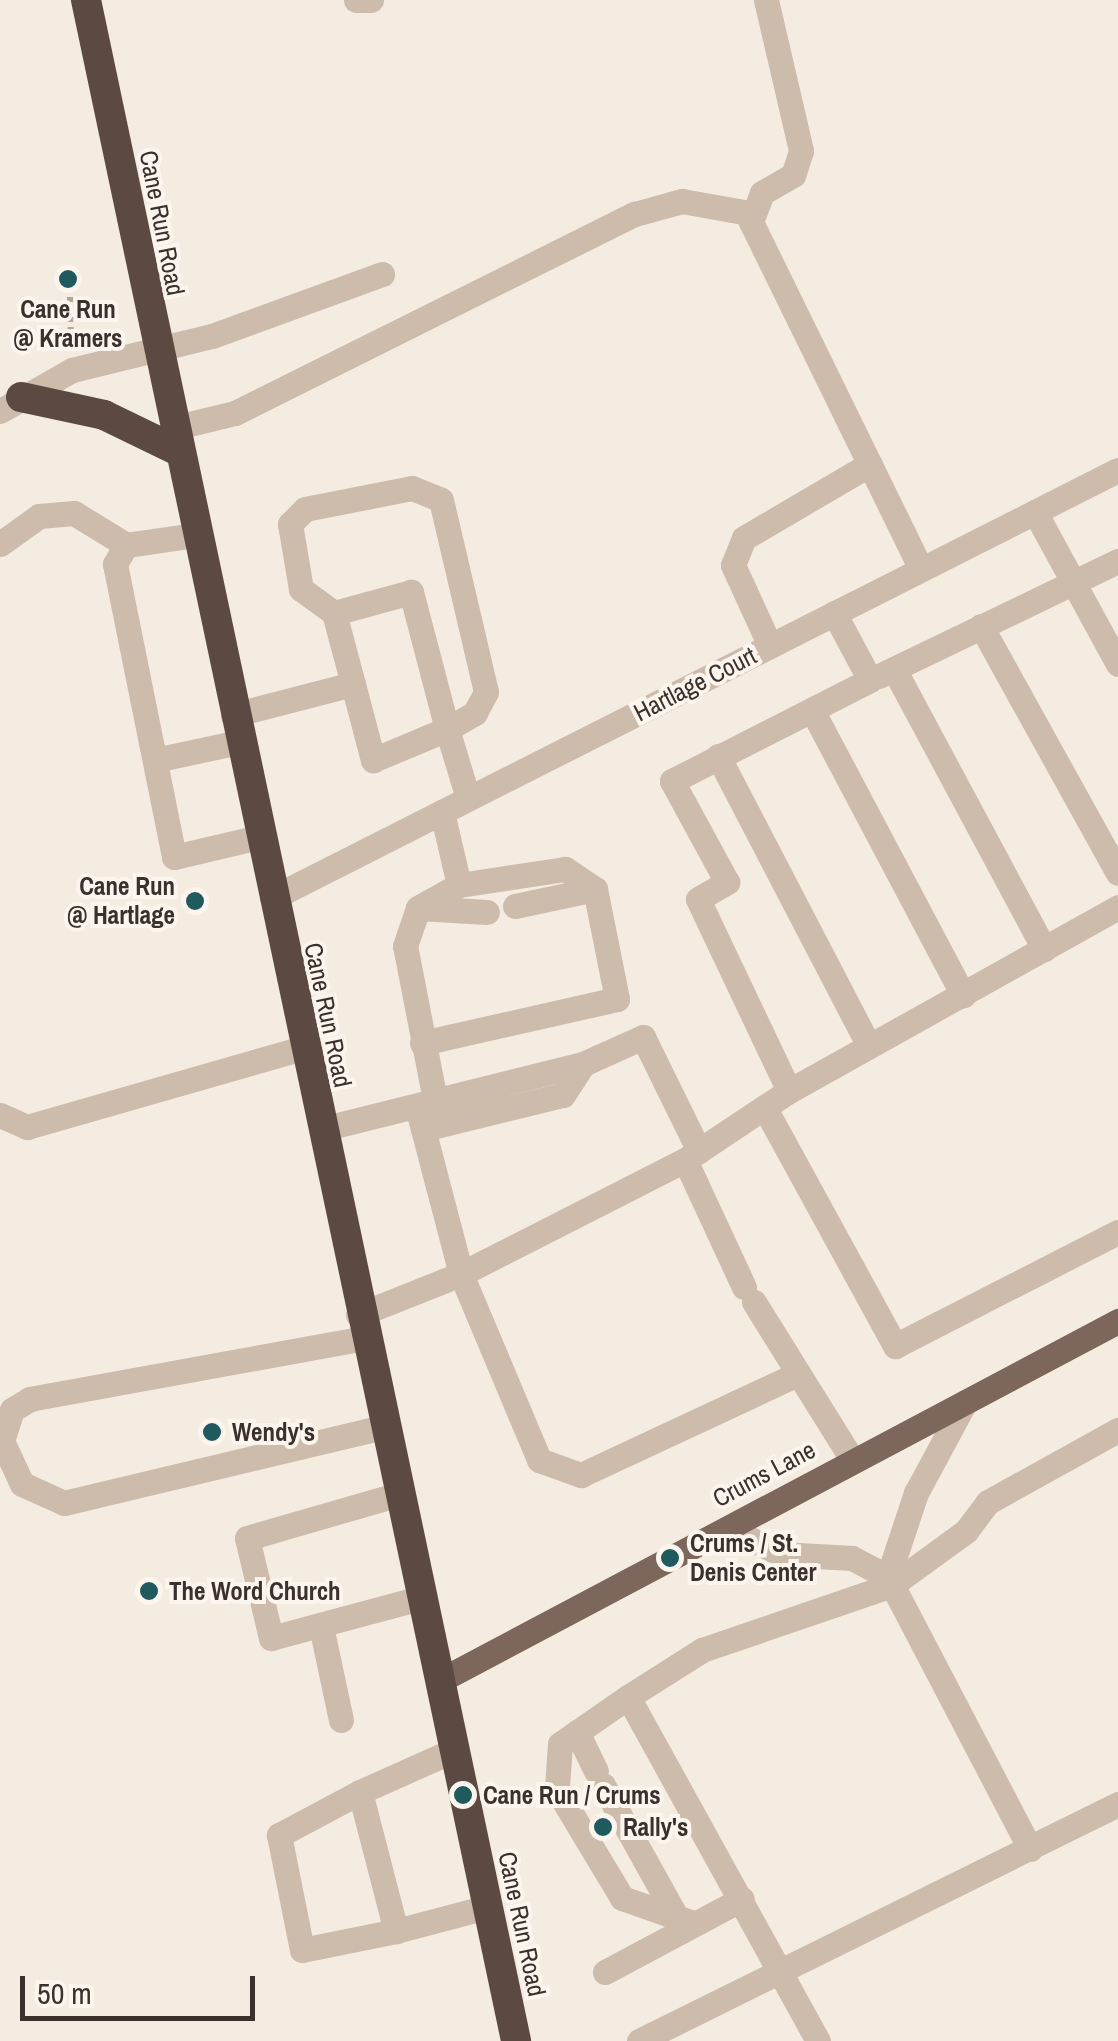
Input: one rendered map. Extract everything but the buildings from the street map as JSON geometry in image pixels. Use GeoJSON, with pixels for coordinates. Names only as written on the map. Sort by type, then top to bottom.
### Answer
{"type":"FeatureCollection","features":[{"type":"Feature","properties":{"kind":"highway","name":"Cane Run Road"},"geometry":{"type":"LineString","coordinates":[[86,0],[396,1495],[516,2041]]}},
{"type":"Feature","properties":{"kind":"highway"},"geometry":{"type":"LineString","coordinates":[[10,404],[104,415],[176,440]]}},
{"type":"Feature","properties":{"kind":"main road","name":"Crums Lane"},"geometry":{"type":"LineString","coordinates":[[439,1681],[1118,1321]]}},
{"type":"Feature","properties":{"kind":"street"},"geometry":{"type":"LineString","coordinates":[[356,0],[371,0]]}},
{"type":"Feature","properties":{"kind":"street"},"geometry":{"type":"LineString","coordinates":[[766,0],[801,152],[793,175],[762,193],[754,214],[921,569]]}},
{"type":"Feature","properties":{"kind":"street"},"geometry":{"type":"LineString","coordinates":[[176,440],[635,214],[682,201],[754,214]]}},
{"type":"Feature","properties":{"kind":"street"},"geometry":{"type":"LineString","coordinates":[[10,404],[72,370],[156,344],[212,336],[382,274]]}},
{"type":"Feature","properties":{"kind":"street"},"geometry":{"type":"LineString","coordinates":[[770,646],[733,565],[744,538],[870,464]]}},
{"type":"Feature","properties":{"kind":"street","name":"Hartlage Court"},"geometry":{"type":"LineString","coordinates":[[272,898],[1118,470]]}},
{"type":"Feature","properties":{"kind":"street"},"geometry":{"type":"LineString","coordinates":[[430,490],[441,500],[486,692],[475,713],[372,760],[334,614],[301,589],[290,524],[305,509],[430,490]]}},
{"type":"Feature","properties":{"kind":"street"},"geometry":{"type":"LineString","coordinates":[[1035,512],[1118,664]]}},
{"type":"Feature","properties":{"kind":"street"},"geometry":{"type":"LineString","coordinates":[[0,544],[39,516],[74,513],[126,545],[196,535]]}},
{"type":"Feature","properties":{"kind":"street"},"geometry":{"type":"LineString","coordinates":[[126,545],[115,564],[174,857],[259,838]]}},
{"type":"Feature","properties":{"kind":"street"},"geometry":{"type":"LineString","coordinates":[[789,1091],[698,899],[727,882],[672,781],[1118,561]]}},
{"type":"Feature","properties":{"kind":"street"},"geometry":{"type":"LineString","coordinates":[[334,614],[412,592],[468,798]]}},
{"type":"Feature","properties":{"kind":"street"},"geometry":{"type":"LineString","coordinates":[[834,613],[870,680]]}},
{"type":"Feature","properties":{"kind":"street"},"geometry":{"type":"LineString","coordinates":[[980,626],[1118,873]]}},
{"type":"Feature","properties":{"kind":"street"},"geometry":{"type":"LineString","coordinates":[[894,669],[1044,949]]}},
{"type":"Feature","properties":{"kind":"street"},"geometry":{"type":"LineString","coordinates":[[155,760],[354,684]]}},
{"type":"Feature","properties":{"kind":"street"},"geometry":{"type":"LineString","coordinates":[[812,710],[964,995]]}},
{"type":"Feature","properties":{"kind":"street"},"geometry":{"type":"LineString","coordinates":[[718,756],[868,1046]]}},
{"type":"Feature","properties":{"kind":"street"},"geometry":{"type":"LineString","coordinates":[[442,812],[460,885]]}},
{"type":"Feature","properties":{"kind":"street"},"geometry":{"type":"LineString","coordinates":[[422,1044],[617,999],[594,889],[565,869],[460,885],[418,908],[405,946],[422,1044],[426,1114],[461,1274],[538,1460],[581,1475],[795,1375]]}},
{"type":"Feature","properties":{"kind":"street"},"geometry":{"type":"LineString","coordinates":[[515,906],[594,889]]}},
{"type":"Feature","properties":{"kind":"street"},"geometry":{"type":"LineString","coordinates":[[382,1427],[64,1502],[22,1484],[2,1441],[12,1410],[30,1398],[361,1326],[692,1156],[767,1112],[789,1091],[1118,907]]}},
{"type":"Feature","properties":{"kind":"street"},"geometry":{"type":"LineString","coordinates":[[418,908],[487,912]]}},
{"type":"Feature","properties":{"kind":"street"},"geometry":{"type":"LineString","coordinates":[[322,1129],[426,1114],[583,1064],[643,1037],[749,1294],[795,1375],[853,1461]]}},
{"type":"Feature","properties":{"kind":"street"},"geometry":{"type":"LineString","coordinates":[[0,1115],[27,1127],[303,1048]]}},
{"type":"Feature","properties":{"kind":"street"},"geometry":{"type":"LineString","coordinates":[[767,1112],[895,1346],[1118,1232]]}},
{"type":"Feature","properties":{"kind":"street"},"geometry":{"type":"LineString","coordinates":[[890,1581],[916,1493],[965,1402]]}},
{"type":"Feature","properties":{"kind":"street"},"geometry":{"type":"LineString","coordinates":[[685,1920],[622,1898],[561,1795],[560,1744],[628,1697],[716,1645],[890,1581],[966,1532],[988,1502],[1118,1430]]}},
{"type":"Feature","properties":{"kind":"street"},"geometry":{"type":"LineString","coordinates":[[396,1495],[247,1538],[271,1638],[420,1598]]}},
{"type":"Feature","properties":{"kind":"street"},"geometry":{"type":"LineString","coordinates":[[728,1528],[782,1554],[852,1558],[890,1581],[1030,1849]]}},
{"type":"Feature","properties":{"kind":"street"},"geometry":{"type":"LineString","coordinates":[[321,1626],[341,1720]]}},
{"type":"Feature","properties":{"kind":"street"},"geometry":{"type":"LineString","coordinates":[[628,1697],[818,2041]]}},
{"type":"Feature","properties":{"kind":"street"},"geometry":{"type":"LineString","coordinates":[[577,1732],[685,1920]]}},
{"type":"Feature","properties":{"kind":"street"},"geometry":{"type":"LineString","coordinates":[[454,1750],[360,1792],[279,1835],[302,1950],[488,1907]]}},
{"type":"Feature","properties":{"kind":"street"},"geometry":{"type":"LineString","coordinates":[[360,1792],[396,1931]]}},
{"type":"Feature","properties":{"kind":"street"},"geometry":{"type":"LineString","coordinates":[[640,2041],[1118,1804]]}},
{"type":"Feature","properties":{"kind":"street"},"geometry":{"type":"LineString","coordinates":[[605,1972],[685,1920],[742,1898]]}},
{"type":"Feature","properties":{"kind":"path"},"geometry":{"type":"LineString","coordinates":[[70,297],[72,370]]}},
{"type":"Feature","properties":{"kind":"place","name":"Cane Run @ Kramers"},"geometry":{"type":"Point","coordinates":[68,279]}},
{"type":"Feature","properties":{"kind":"place","name":"Cane Run @ Hartlage"},"geometry":{"type":"Point","coordinates":[195,901]}},
{"type":"Feature","properties":{"kind":"place","name":"Wendy's"},"geometry":{"type":"Point","coordinates":[212,1432]}},
{"type":"Feature","properties":{"kind":"place","name":"Crums / St. Denis Center"},"geometry":{"type":"Point","coordinates":[670,1558]}},
{"type":"Feature","properties":{"kind":"place","name":"The Word Church"},"geometry":{"type":"Point","coordinates":[149,1591]}},
{"type":"Feature","properties":{"kind":"place","name":"Cane Run / Crums"},"geometry":{"type":"Point","coordinates":[463,1795]}},
{"type":"Feature","properties":{"kind":"place","name":"Rally's"},"geometry":{"type":"Point","coordinates":[603,1827]}}]}
